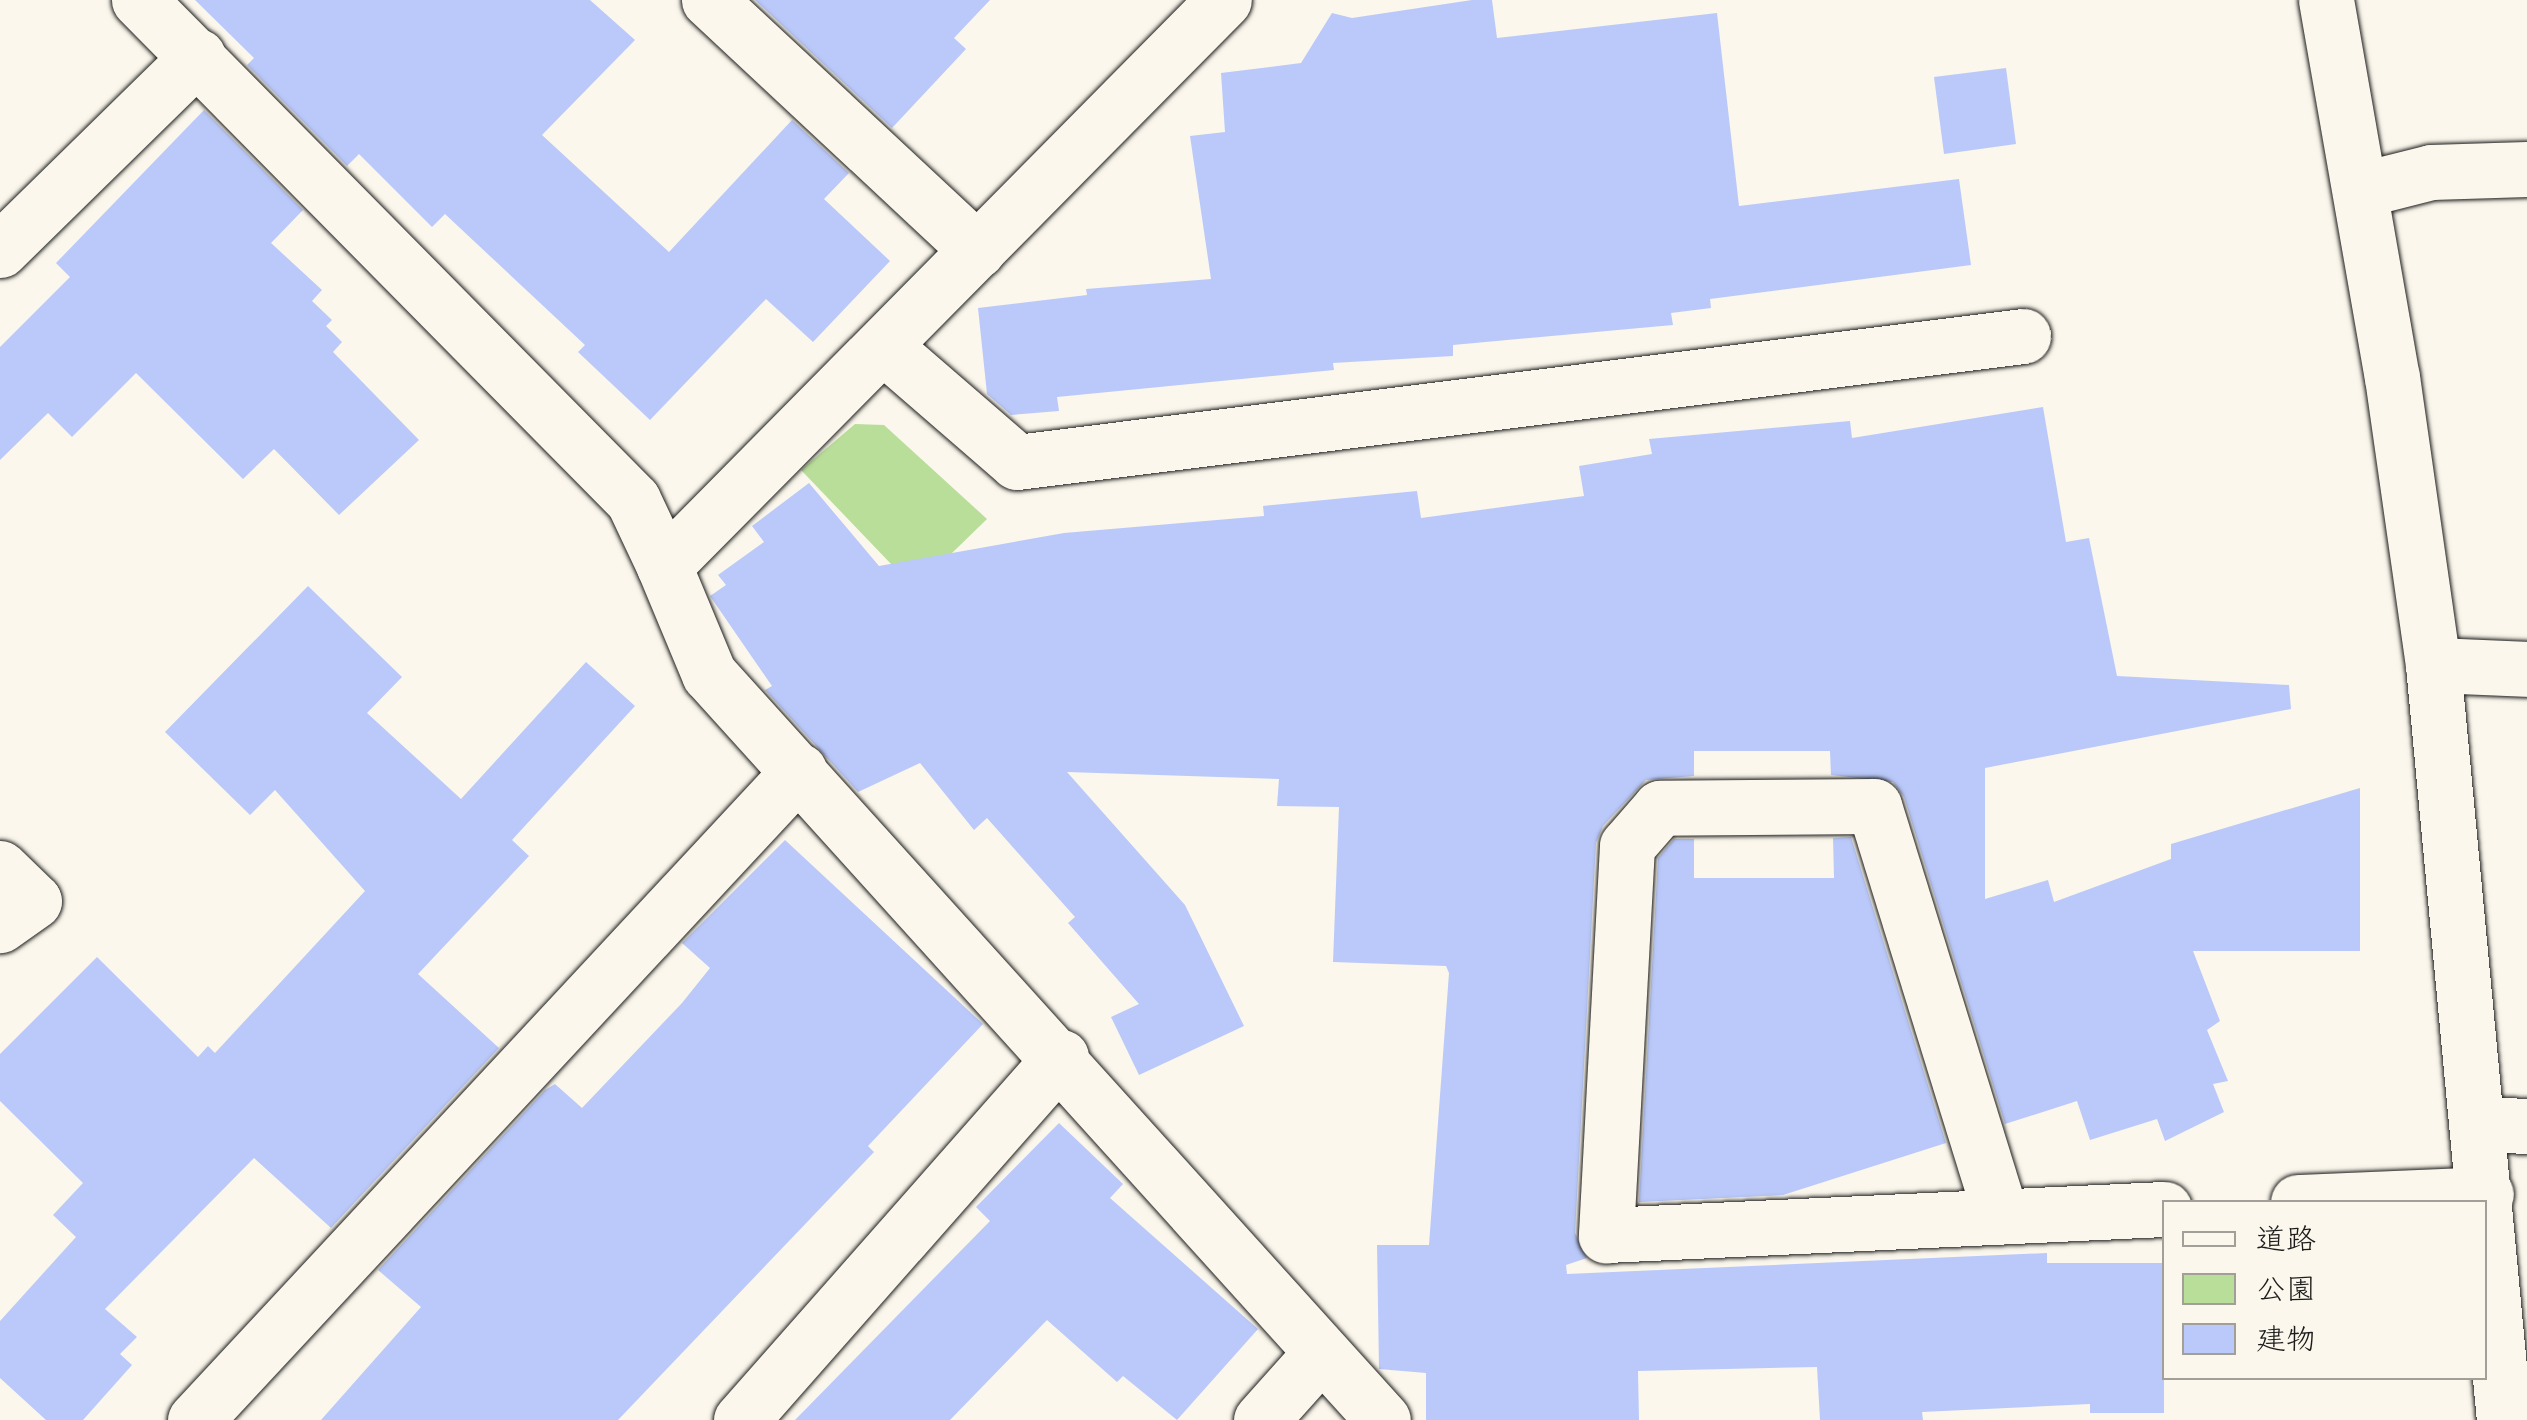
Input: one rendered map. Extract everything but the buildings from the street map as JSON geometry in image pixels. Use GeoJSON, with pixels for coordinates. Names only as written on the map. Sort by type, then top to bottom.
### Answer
{"type":"FeatureCollection","features":[{"type":"Feature","properties":{"kind":"street"},"geometry":{"type":"LineString","coordinates":[[139,0],[633,500],[709,674],[1061,1057],[1384,1420]]}},
{"type":"Feature","properties":{"kind":"street"},"geometry":{"type":"LineString","coordinates":[[709,0],[977,250]]}},
{"type":"Feature","properties":{"kind":"street"},"geometry":{"type":"LineString","coordinates":[[664,566],[1224,0]]}},
{"type":"Feature","properties":{"kind":"street"},"geometry":{"type":"LineString","coordinates":[[2326,0],[2360,190],[2504,1125],[2486,1200]]}},
{"type":"Feature","properties":{"kind":"street"},"geometry":{"type":"LineString","coordinates":[[0,250],[198,56]]}},
{"type":"Feature","properties":{"kind":"street"},"geometry":{"type":"LineString","coordinates":[[2360,190],[2431,172],[2527,169]]}},
{"type":"Feature","properties":{"kind":"street"},"geometry":{"type":"LineString","coordinates":[[883,346],[1018,462],[2022,336]]}},
{"type":"Feature","properties":{"kind":"street"},"geometry":{"type":"LineString","coordinates":[[2434,665],[2527,669]]}},
{"type":"Feature","properties":{"kind":"street"},"geometry":{"type":"LineString","coordinates":[[195,1420],[799,771]]}},
{"type":"Feature","properties":{"kind":"street"},"geometry":{"type":"LineString","coordinates":[[2001,1216],[1874,806],[1660,808],[1627,846],[1606,1235],[2162,1209]]}},
{"type":"Feature","properties":{"kind":"street"},"geometry":{"type":"LineString","coordinates":[[0,868],[34,900],[0,925]]}},
{"type":"Feature","properties":{"kind":"street"},"geometry":{"type":"LineString","coordinates":[[741,1420],[1061,1057]]}},
{"type":"Feature","properties":{"kind":"street"},"geometry":{"type":"LineString","coordinates":[[2345,1200],[2486,1194]]}},
{"type":"Feature","properties":{"kind":"street"},"geometry":{"type":"LineString","coordinates":[[2487,1207],[2504,1420]]}},
{"type":"Feature","properties":{"kind":"street"},"geometry":{"type":"LineString","coordinates":[[1261,1420],[1321,1353]]}},
{"type":"Feature","properties":{"kind":"green space"},"geometry":{"type":"Polygon","coordinates":[[[855,424],[884,425],[987,519],[915,589],[801,470],[855,424]]]}}]}
